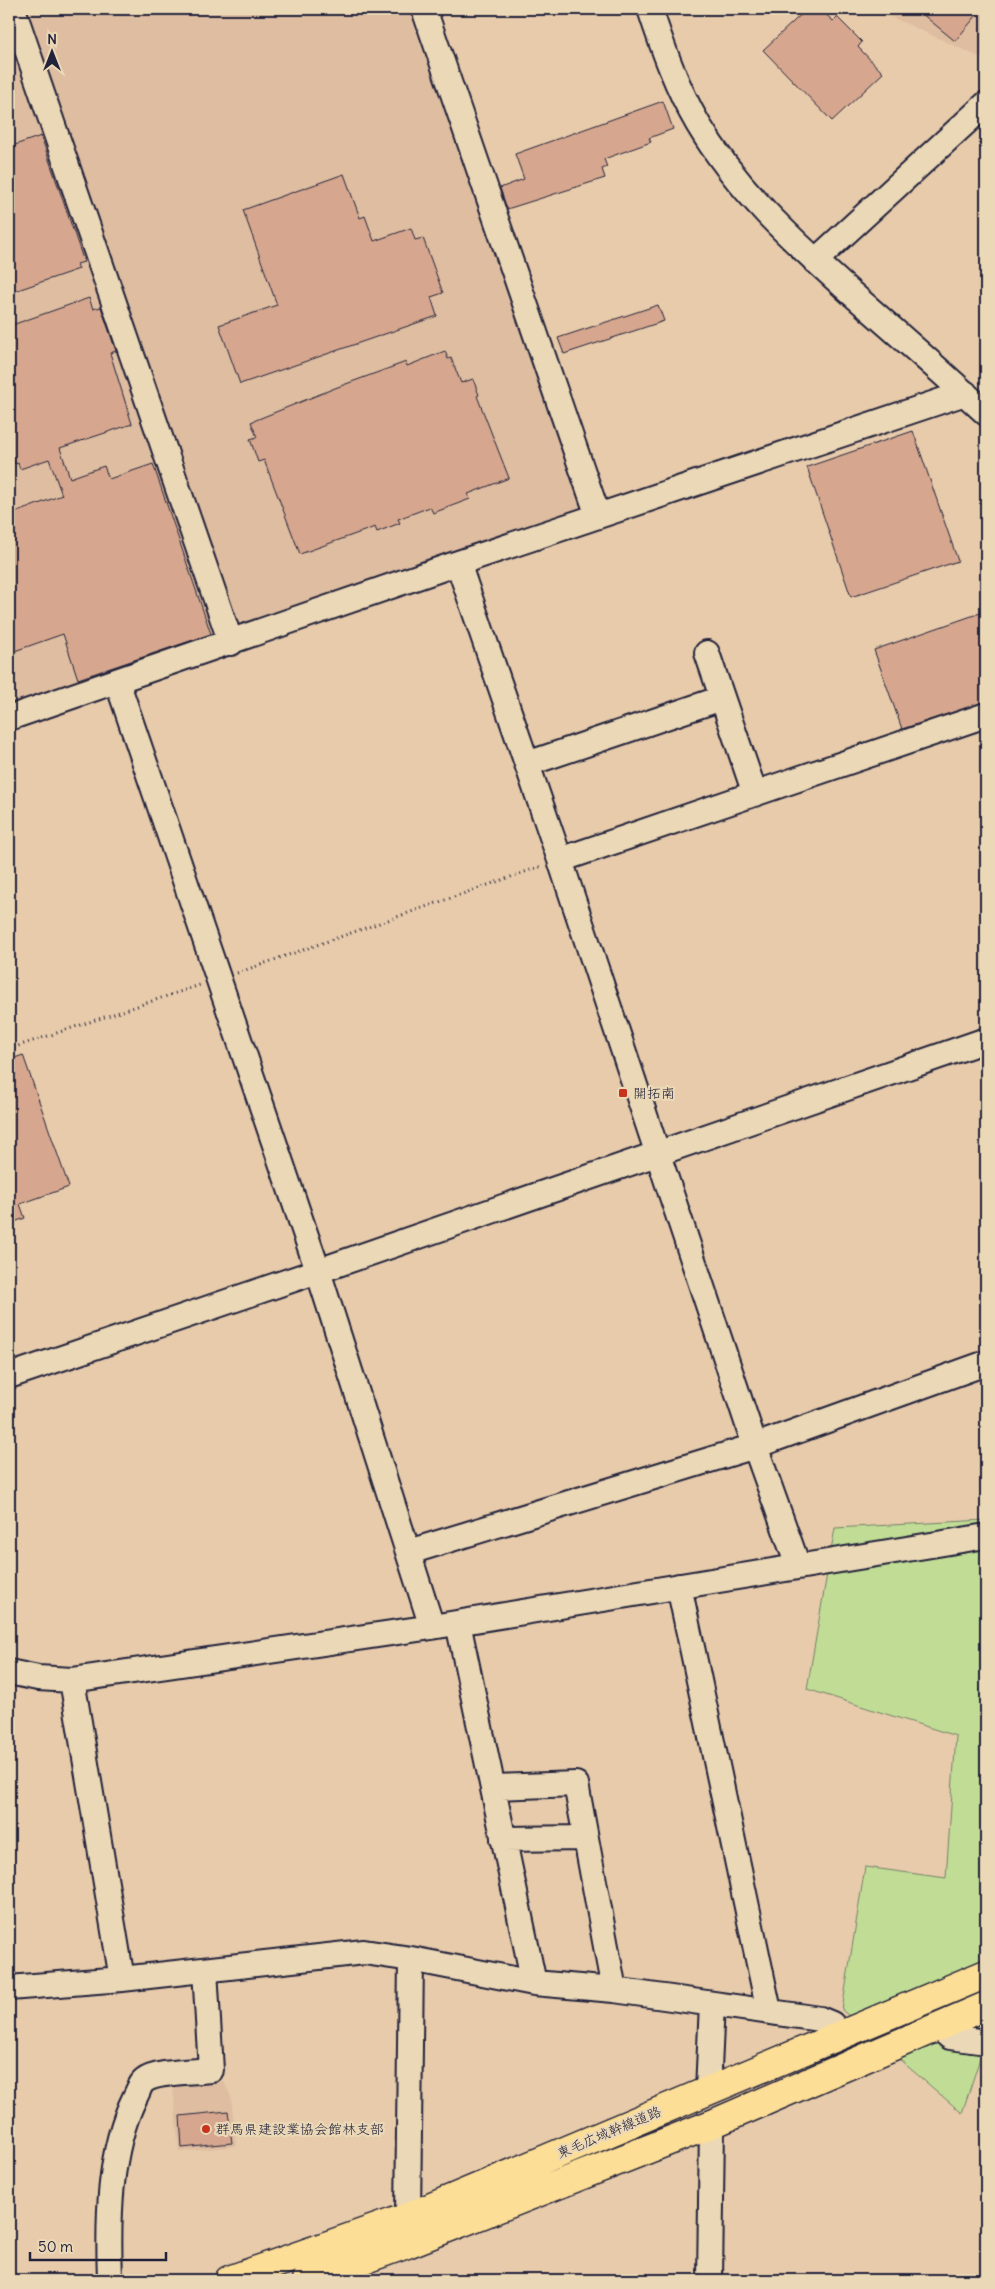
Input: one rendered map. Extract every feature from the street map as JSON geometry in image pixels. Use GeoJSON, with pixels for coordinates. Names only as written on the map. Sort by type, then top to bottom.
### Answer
{"type":"FeatureCollection","features":[{"type":"Feature","properties":{"kind":"highway","name":"東毛広域幹線道路"},"geometry":{"type":"LineString","coordinates":[[229,2280],[408,2217],[986,1974]]}},
{"type":"Feature","properties":{"kind":"highway","name":"東毛広域幹線道路"},"geometry":{"type":"LineString","coordinates":[[307,2280],[407,2244],[712,2124],[986,2006]]}},
{"type":"Feature","properties":{"kind":"street"},"geometry":{"type":"LineString","coordinates":[[13,9],[231,643]]}},
{"type":"Feature","properties":{"kind":"street"},"geometry":{"type":"LineString","coordinates":[[424,9],[598,516]]}},
{"type":"Feature","properties":{"kind":"street"},"geometry":{"type":"LineString","coordinates":[[650,9],[678,87],[698,124],[724,163],[754,201],[816,260],[986,413]]}},
{"type":"Feature","properties":{"kind":"street"},"geometry":{"type":"LineString","coordinates":[[816,260],[986,104]]}},
{"type":"Feature","properties":{"kind":"street"},"geometry":{"type":"LineString","coordinates":[[9,718],[231,643],[458,562],[965,393]]}},
{"type":"Feature","properties":{"kind":"street"},"geometry":{"type":"LineString","coordinates":[[458,562],[560,860],[755,1446],[798,1566]]}},
{"type":"Feature","properties":{"kind":"street"},"geometry":{"type":"LineString","coordinates":[[707,653],[755,794]]}},
{"type":"Feature","properties":{"kind":"street"},"geometry":{"type":"LineString","coordinates":[[117,681],[318,1271],[432,1627]]}},
{"type":"Feature","properties":{"kind":"street"},"geometry":{"type":"LineString","coordinates":[[527,764],[722,698]]}},
{"type":"Feature","properties":{"kind":"street"},"geometry":{"type":"LineString","coordinates":[[560,860],[986,715]]}},
{"type":"Feature","properties":{"kind":"street"},"geometry":{"type":"LineString","coordinates":[[9,1376],[986,1040]]}},
{"type":"Feature","properties":{"kind":"street"},"geometry":{"type":"LineString","coordinates":[[408,1552],[755,1446],[986,1363]]}},
{"type":"Feature","properties":{"kind":"street"},"geometry":{"type":"LineString","coordinates":[[9,1672],[38,1678],[72,1680],[458,1623],[986,1536]]}},
{"type":"Feature","properties":{"kind":"street"},"geometry":{"type":"LineString","coordinates":[[679,1586],[769,2011]]}},
{"type":"Feature","properties":{"kind":"street"},"geometry":{"type":"LineString","coordinates":[[458,1623],[534,1983]]}},
{"type":"Feature","properties":{"kind":"street"},"geometry":{"type":"LineString","coordinates":[[72,1680],[122,1979]]}},
{"type":"Feature","properties":{"kind":"street"},"geometry":{"type":"LineString","coordinates":[[493,1787],[576,1784],[614,1990]]}},
{"type":"Feature","properties":{"kind":"street"},"geometry":{"type":"LineString","coordinates":[[504,1839],[586,1838]]}},
{"type":"Feature","properties":{"kind":"street"},"geometry":{"type":"LineString","coordinates":[[9,1988],[122,1979],[364,1952],[411,1959],[534,1983],[614,1990],[820,2019],[832,2024],[841,2035]]}},
{"type":"Feature","properties":{"kind":"street"},"geometry":{"type":"LineString","coordinates":[[408,2217],[411,1959]]}},
{"type":"Feature","properties":{"kind":"street"},"geometry":{"type":"LineString","coordinates":[[110,2280],[109,2248],[114,2171],[127,2114],[143,2082],[152,2076],[211,2070],[205,1970]]}},
{"type":"Feature","properties":{"kind":"street"},"geometry":{"type":"LineString","coordinates":[[708,2090],[712,2004]]}},
{"type":"Feature","properties":{"kind":"street"},"geometry":{"type":"LineString","coordinates":[[937,2026],[950,2037],[986,2042]]}},
{"type":"Feature","properties":{"kind":"street"},"geometry":{"type":"LineString","coordinates":[[710,2280],[712,2124]]}},
{"type":"Feature","properties":{"kind":"path"},"geometry":{"type":"LineString","coordinates":[[9,1049],[219,979],[560,860]]}},
{"type":"Feature","properties":{"kind":"shaded area"},"geometry":{"type":"Polygon","coordinates":[[[9,9],[416,9],[587,505],[9,703],[9,9]]]}},
{"type":"Feature","properties":{"kind":"shaded area"},"geometry":{"type":"Polygon","coordinates":[[[874,9],[986,9],[986,60],[874,9]]]}},
{"type":"Feature","properties":{"kind":"shaded area"},"geometry":{"type":"Polygon","coordinates":[[[224,2082],[231,2097],[236,2146],[179,2152],[173,2086],[224,2082]]]}},
{"type":"Feature","properties":{"kind":"green space"},"geometry":{"type":"Polygon","coordinates":[[[986,1520],[986,2040],[962,2113],[842,2010],[865,1867],[946,1878],[956,1736],[807,1689],[835,1528],[986,1520]]]}},
{"type":"Feature","properties":{"kind":"building"},"geometry":{"type":"Polygon","coordinates":[[[807,9],[820,9],[833,21],[837,17],[862,42],[858,47],[883,73],[832,121],[763,50],[807,9]]]}},
{"type":"Feature","properties":{"kind":"building"},"geometry":{"type":"Polygon","coordinates":[[[916,9],[982,9],[955,41],[916,9]]]}},
{"type":"Feature","properties":{"kind":"building"},"geometry":{"type":"Polygon","coordinates":[[[663,101],[673,129],[649,138],[651,142],[604,159],[607,167],[602,169],[605,178],[507,209],[500,188],[524,179],[515,154],[663,101]]]}},
{"type":"Feature","properties":{"kind":"building"},"geometry":{"type":"Polygon","coordinates":[[[41,136],[84,262],[77,264],[79,269],[9,293],[9,147],[41,136]]]}},
{"type":"Feature","properties":{"kind":"building"},"geometry":{"type":"Polygon","coordinates":[[[344,174],[360,218],[365,216],[374,241],[411,228],[415,240],[423,238],[443,293],[431,297],[437,316],[240,384],[219,325],[277,305],[243,210],[344,174]]]}},
{"type":"Feature","properties":{"kind":"building"},"geometry":{"type":"Polygon","coordinates":[[[89,298],[93,309],[101,307],[116,351],[110,353],[132,424],[60,448],[70,478],[104,466],[109,479],[153,464],[211,634],[78,679],[63,634],[9,653],[9,515],[62,495],[49,459],[20,469],[18,463],[15,464],[9,447],[9,326],[89,298]]]}},
{"type":"Feature","properties":{"kind":"building"},"geometry":{"type":"Polygon","coordinates":[[[658,305],[664,321],[564,354],[558,338],[658,305]]]}},
{"type":"Feature","properties":{"kind":"building"},"geometry":{"type":"Polygon","coordinates":[[[445,351],[448,359],[451,358],[461,383],[473,379],[479,395],[477,396],[509,478],[468,494],[470,499],[433,513],[430,507],[398,519],[400,523],[377,532],[375,527],[300,554],[264,460],[258,462],[250,439],[257,437],[251,422],[406,362],[407,366],[445,351]]]}},
{"type":"Feature","properties":{"kind":"building"},"geometry":{"type":"Polygon","coordinates":[[[913,431],[958,561],[851,597],[807,467],[913,431]]]}},
{"type":"Feature","properties":{"kind":"building"},"geometry":{"type":"Polygon","coordinates":[[[986,611],[986,702],[902,729],[874,650],[986,611]]]}},
{"type":"Feature","properties":{"kind":"building"},"geometry":{"type":"Polygon","coordinates":[[[23,1055],[69,1187],[20,1204],[25,1218],[9,1224],[9,1060],[23,1055]]]}},
{"type":"Feature","properties":{"kind":"building","name":"群馬県建設業協会館林支部"},"geometry":{"type":"Polygon","coordinates":[[[228,2111],[232,2143],[182,2148],[180,2116],[228,2111]]]}},
{"type":"Feature","properties":{"kind":"place","name":"開拓南"},"geometry":{"type":"Point","coordinates":[623,1093]}},
{"type":"Feature","properties":{"kind":"place","name":"群馬県建設業協会館林支部"},"geometry":{"type":"Point","coordinates":[206,2129]}}]}
